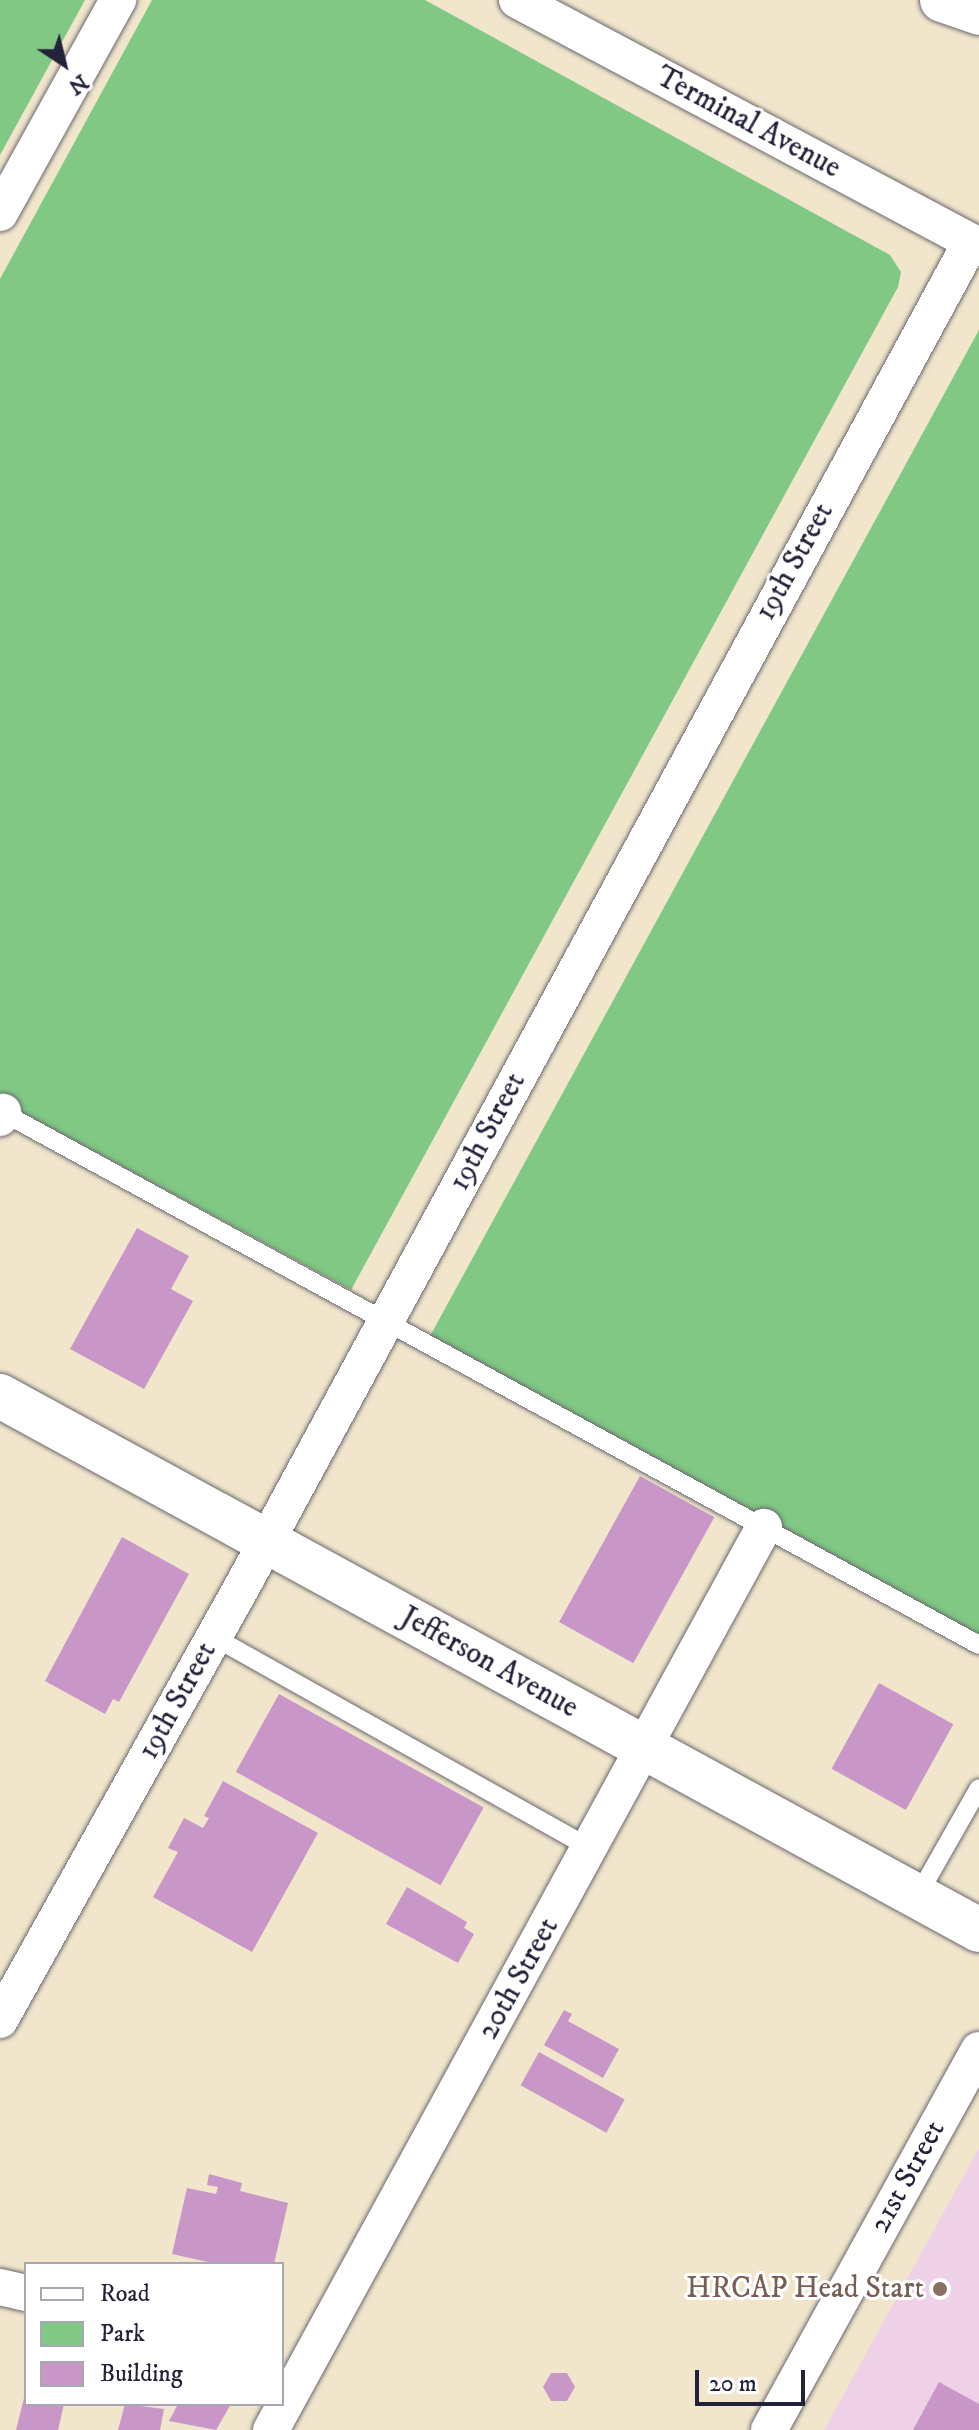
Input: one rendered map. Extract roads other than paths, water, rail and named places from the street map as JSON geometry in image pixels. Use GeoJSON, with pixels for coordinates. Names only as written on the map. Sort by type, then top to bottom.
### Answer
{"type":"FeatureCollection","features":[{"type":"Feature","properties":{"kind":"main road"},"geometry":{"type":"LineString","coordinates":[[942,0],[979,13]]}},
{"type":"Feature","properties":{"kind":"main road","name":"Jefferson Avenue"},"geometry":{"type":"LineString","coordinates":[[0,1396],[979,1930]]}},
{"type":"Feature","properties":{"kind":"street"},"geometry":{"type":"LineString","coordinates":[[0,213],[118,0]]}},
{"type":"Feature","properties":{"kind":"street","name":"Terminal Avenue"},"geometry":{"type":"LineString","coordinates":[[517,0],[975,244]]}},
{"type":"Feature","properties":{"kind":"street","name":"19th Street"},"geometry":{"type":"LineString","coordinates":[[0,2020],[214,1637],[975,244]]}},
{"type":"Feature","properties":{"kind":"street","name":"20th Street"},"geometry":{"type":"LineString","coordinates":[[284,2391],[295,2358],[592,1849],[764,1527]]}},
{"type":"Feature","properties":{"kind":"street","name":"21st Street"},"geometry":{"type":"LineString","coordinates":[[769,2430],[979,2050]]}},
{"type":"Feature","properties":{"kind":"street"},"geometry":{"type":"LineString","coordinates":[[0,2287],[24,2293]]}},
{"type":"Feature","properties":{"kind":"street","name":"20th Street"},"geometry":{"type":"LineString","coordinates":[[271,2430],[279,2406]]}},
{"type":"Feature","properties":{"kind":"lane"},"geometry":{"type":"LineString","coordinates":[[1,1114],[979,1645]]}},
{"type":"Feature","properties":{"kind":"lane"},"geometry":{"type":"LineString","coordinates":[[214,1637],[592,1849]]}},
{"type":"Feature","properties":{"kind":"lane"},"geometry":{"type":"LineString","coordinates":[[917,1897],[979,1788]]}},
{"type":"Feature","properties":{"kind":"place","name":"HRCAP Head Start"},"geometry":{"type":"Point","coordinates":[940,2289]}}]}
